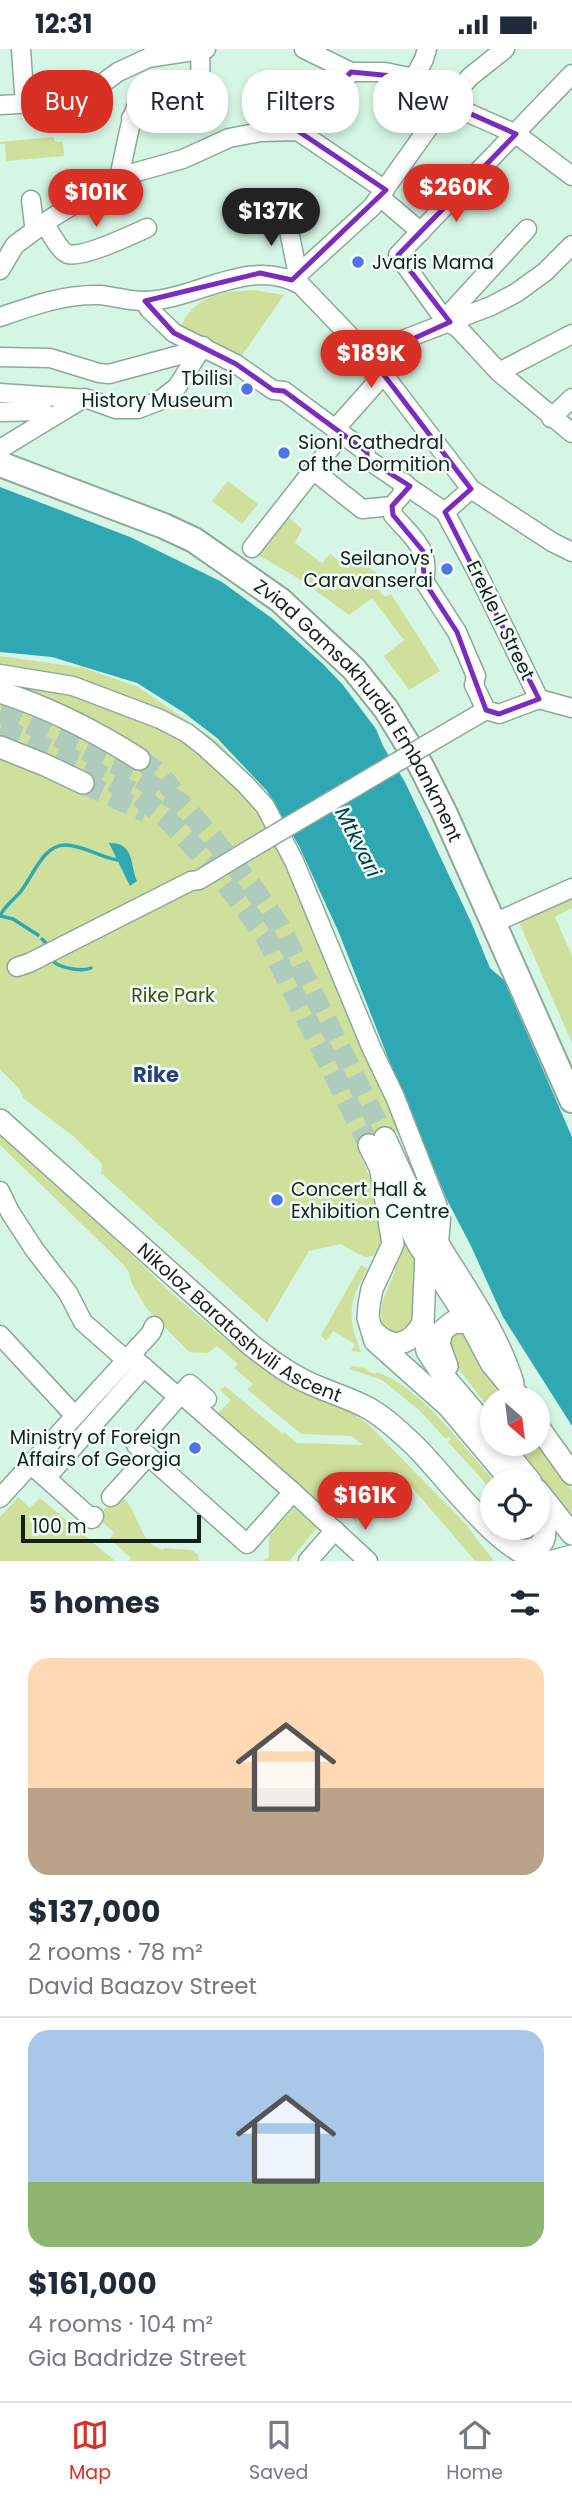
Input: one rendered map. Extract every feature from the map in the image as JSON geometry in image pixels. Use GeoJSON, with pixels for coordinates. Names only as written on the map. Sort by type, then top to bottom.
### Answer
{"type":"FeatureCollection","features":[{"type":"Feature","properties":{"kind":"highway","name":"Zviad Gamsakhurdia Embankment"},"geometry":{"type":"LineString","coordinates":[[0,450],[140,503],[191,526],[275,580],[322,618],[361,657],[412,723],[449,793],[572,1071]]}},
{"type":"Feature","properties":{"kind":"highway","name":"Zviad Gamsakhurdia Embankment"},"geometry":{"type":"LineString","coordinates":[[0,464],[194,540],[280,600],[354,669],[386,709],[433,789],[572,1100]]}},
{"type":"Feature","properties":{"kind":"main road"},"geometry":{"type":"LineString","coordinates":[[0,692],[71,720],[139,759]]}},
{"type":"Feature","properties":{"kind":"main road"},"geometry":{"type":"LineString","coordinates":[[0,747],[83,783]]}},
{"type":"Feature","properties":{"kind":"main road","name":"Nikoloz Baratashvili Ascent"},"geometry":{"type":"LineString","coordinates":[[0,1121],[278,1366],[307,1383],[368,1408],[390,1423],[417,1447],[513,1555]]}},
{"type":"Feature","properties":{"kind":"main road"},"geometry":{"type":"LineString","coordinates":[[502,1470],[449,1408],[410,1371],[379,1347],[370,1328],[368,1318],[372,1289],[393,1244],[377,1141],[423,1217],[433,1250],[491,1363],[510,1386]]}},
{"type":"Feature","properties":{"kind":"main road"},"geometry":{"type":"LineString","coordinates":[[381,1171],[412,1234],[433,1250],[499,1345],[514,1386]]}},
{"type":"Feature","properties":{"kind":"main road"},"geometry":{"type":"LineString","coordinates":[[433,1250],[423,1323],[427,1351],[432,1361],[480,1418]]}},
{"type":"Feature","properties":{"kind":"main road"},"geometry":{"type":"LineString","coordinates":[[460,1393],[442,1356],[439,1338],[446,1325],[453,1322],[471,1322]]}},
{"type":"Feature","properties":{"kind":"main road"},"geometry":{"type":"LineString","coordinates":[[370,1328],[381,1339],[395,1344],[411,1339],[423,1323]]}},
{"type":"Feature","properties":{"kind":"main road"},"geometry":{"type":"LineString","coordinates":[[550,1443],[572,1474]]}},
{"type":"Feature","properties":{"kind":"main road"},"geometry":{"type":"LineString","coordinates":[[510,1456],[521,1470]]}},
{"type":"Feature","properties":{"kind":"main road"},"geometry":{"type":"LineString","coordinates":[[550,1506],[572,1534]]}},
{"type":"Feature","properties":{"kind":"main road"},"geometry":{"type":"LineString","coordinates":[[513,1555],[537,1548],[543,1540]]}},
{"type":"Feature","properties":{"kind":"main road"},"geometry":{"type":"LineString","coordinates":[[513,1555],[545,1561]]}},
{"type":"Feature","properties":{"kind":"main road"},"geometry":{"type":"LineString","coordinates":[[553,1561],[572,1556]]}},
{"type":"Feature","properties":{"kind":"street"},"geometry":{"type":"LineString","coordinates":[[21,49],[22,70]]}},
{"type":"Feature","properties":{"kind":"street"},"geometry":{"type":"LineString","coordinates":[[304,49],[332,55],[349,70]]}},
{"type":"Feature","properties":{"kind":"street"},"geometry":{"type":"LineString","coordinates":[[418,70],[427,49]]}},
{"type":"Feature","properties":{"kind":"street"},"geometry":{"type":"LineString","coordinates":[[473,74],[505,49]]}},
{"type":"Feature","properties":{"kind":"street"},"geometry":{"type":"LineString","coordinates":[[113,76],[148,58],[203,50],[199,70]]}},
{"type":"Feature","properties":{"kind":"street"},"geometry":{"type":"LineString","coordinates":[[572,74],[398,255],[444,319],[499,372],[572,433]]}},
{"type":"Feature","properties":{"kind":"street"},"geometry":{"type":"LineString","coordinates":[[0,105],[21,104]]}},
{"type":"Feature","properties":{"kind":"street"},"geometry":{"type":"LineString","coordinates":[[473,115],[516,134],[572,176]]}},
{"type":"Feature","properties":{"kind":"street"},"geometry":{"type":"LineString","coordinates":[[120,177],[130,133]]}},
{"type":"Feature","properties":{"kind":"street"},"geometry":{"type":"LineString","coordinates":[[0,270],[15,245],[40,226],[120,177],[183,159],[229,138],[259,133]]}},
{"type":"Feature","properties":{"kind":"street"},"geometry":{"type":"LineString","coordinates":[[301,133],[383,193],[421,232]]}},
{"type":"Feature","properties":{"kind":"street"},"geometry":{"type":"LineString","coordinates":[[0,317],[51,300],[75,296],[100,295],[145,301],[175,297],[206,285],[260,273],[295,277],[352,226],[383,193],[425,133]]}},
{"type":"Feature","properties":{"kind":"street"},"geometry":{"type":"LineString","coordinates":[[31,200],[34,225],[40,226],[64,252],[70,254],[97,248],[147,228]]}},
{"type":"Feature","properties":{"kind":"street"},"geometry":{"type":"LineString","coordinates":[[285,211],[295,277],[371,358],[471,489],[552,542],[572,552]]}},
{"type":"Feature","properties":{"kind":"street"},"geometry":{"type":"LineString","coordinates":[[450,322],[450,313],[527,229]]}},
{"type":"Feature","properties":{"kind":"street"},"geometry":{"type":"LineString","coordinates":[[371,358],[404,339],[516,293],[545,272],[572,245]]}},
{"type":"Feature","properties":{"kind":"street"},"geometry":{"type":"LineString","coordinates":[[145,301],[149,309],[174,333],[199,351],[236,364],[273,390],[285,391],[336,435],[365,451],[367,459],[445,512],[471,489]]}},
{"type":"Feature","properties":{"kind":"street"},"geometry":{"type":"LineString","coordinates":[[499,372],[572,334]]}},
{"type":"Feature","properties":{"kind":"street"},"geometry":{"type":"LineString","coordinates":[[0,357],[50,358],[108,374],[199,351]]}},
{"type":"Feature","properties":{"kind":"street"},"geometry":{"type":"LineString","coordinates":[[0,412],[44,409],[84,398],[116,409],[138,409],[159,401],[177,387],[199,351]]}},
{"type":"Feature","properties":{"kind":"street"},"geometry":{"type":"LineString","coordinates":[[252,548],[277,507],[313,470],[336,435],[384,375]]}},
{"type":"Feature","properties":{"kind":"street"},"geometry":{"type":"LineString","coordinates":[[0,393],[44,409]]}},
{"type":"Feature","properties":{"kind":"street"},"geometry":{"type":"LineString","coordinates":[[0,450],[44,409],[84,398]]}},
{"type":"Feature","properties":{"kind":"street"},"geometry":{"type":"LineString","coordinates":[[551,418],[572,398]]}},
{"type":"Feature","properties":{"kind":"street"},"geometry":{"type":"LineString","coordinates":[[313,470],[362,509],[392,506],[401,496],[405,483]]}},
{"type":"Feature","properties":{"kind":"street"},"geometry":{"type":"LineString","coordinates":[[392,506],[393,516],[423,551],[427,566],[424,580],[457,632],[477,676],[474,685],[486,710],[499,715],[539,699]]}},
{"type":"Feature","properties":{"kind":"street","name":"Erekle II Street"},"geometry":{"type":"LineString","coordinates":[[445,512],[539,699],[572,708]]}},
{"type":"Feature","properties":{"kind":"street"},"geometry":{"type":"LineString","coordinates":[[0,674],[73,686],[160,719],[187,733],[206,748],[265,806],[294,861],[371,1047],[395,1097],[437,1204],[441,1219],[433,1250]]}},
{"type":"Feature","properties":{"kind":"street"},"geometry":{"type":"LineString","coordinates":[[17,967],[191,881],[199,880],[486,710]]}},
{"type":"Feature","properties":{"kind":"street"},"geometry":{"type":"LineString","coordinates":[[505,918],[572,888]]}},
{"type":"Feature","properties":{"kind":"street"},"geometry":{"type":"LineString","coordinates":[[0,1191],[34,1249],[68,1293],[83,1322],[180,1396],[209,1409],[368,1561]]}},
{"type":"Feature","properties":{"kind":"street"},"geometry":{"type":"LineString","coordinates":[[0,1498],[151,1333],[154,1326]]}},
{"type":"Feature","properties":{"kind":"street"},"geometry":{"type":"LineString","coordinates":[[0,1335],[75,1416]]}},
{"type":"Feature","properties":{"kind":"street"},"geometry":{"type":"LineString","coordinates":[[46,1478],[144,1367]]}},
{"type":"Feature","properties":{"kind":"street"},"geometry":{"type":"LineString","coordinates":[[180,1396],[136,1445],[247,1544],[293,1492]]}},
{"type":"Feature","properties":{"kind":"street"},"geometry":{"type":"LineString","coordinates":[[111,1497],[148,1456]]}},
{"type":"Feature","properties":{"kind":"street"},"geometry":{"type":"LineString","coordinates":[[31,1465],[92,1520]]}},
{"type":"Feature","properties":{"kind":"street"},"geometry":{"type":"LineString","coordinates":[[308,1561],[335,1530]]}},
{"type":"Feature","properties":{"kind":"highlighted area"},"geometry":{"type":"Polygon","coordinates":[[[351,72],[414,78],[446,103],[516,134],[398,255],[450,322],[371,358],[471,489],[445,512],[539,699],[499,714],[486,710],[457,632],[424,581],[423,551],[393,515],[392,506],[410,486],[367,459],[367,452],[284,391],[273,390],[236,364],[174,333],[145,301],[260,273],[292,280],[386,190],[298,131],[351,72]]]}},
{"type":"Feature","properties":{"kind":"green space"},"geometry":{"type":"Polygon","coordinates":[[[53,137],[55,142],[63,142],[64,156],[6,161],[5,144],[0,144],[0,142],[53,137]]]}},
{"type":"Feature","properties":{"kind":"green space"},"geometry":{"type":"Polygon","coordinates":[[[254,290],[284,295],[238,361],[182,332],[182,325],[189,313],[206,299],[223,293],[254,290]]]}},
{"type":"Feature","properties":{"kind":"green space"},"geometry":{"type":"Polygon","coordinates":[[[228,481],[258,504],[242,524],[212,501],[228,481]]]}},
{"type":"Feature","properties":{"kind":"green space"},"geometry":{"type":"Polygon","coordinates":[[[285,514],[302,529],[295,543],[322,563],[330,554],[348,568],[355,557],[377,573],[371,581],[385,597],[391,594],[440,671],[409,690],[384,656],[404,640],[372,598],[349,615],[301,580],[255,553],[285,514]]]}},
{"type":"Feature","properties":{"kind":"green space","name":"Rike Park"},"geometry":{"type":"Polygon","coordinates":[[[0,656],[84,668],[138,687],[217,741],[264,791],[315,890],[359,990],[411,1125],[359,1150],[378,1203],[381,1243],[376,1255],[366,1257],[341,1244],[309,1251],[267,1322],[101,1173],[102,1164],[73,1136],[23,1098],[20,1090],[0,1069],[0,700],[139,759],[145,749],[50,703],[0,685],[0,656]]]}},
{"type":"Feature","properties":{"kind":"green space"},"geometry":{"type":"Polygon","coordinates":[[[572,895],[572,908],[555,917],[572,956],[572,1043],[518,920],[572,895]]]}},
{"type":"Feature","properties":{"kind":"green space"},"geometry":{"type":"Polygon","coordinates":[[[0,1134],[79,1204],[167,1289],[225,1339],[294,1387],[354,1414],[369,1425],[464,1522],[494,1561],[475,1561],[399,1472],[356,1522],[337,1504],[331,1512],[218,1413],[231,1400],[220,1390],[225,1386],[297,1443],[363,1445],[351,1436],[301,1434],[247,1389],[253,1384],[234,1368],[238,1364],[217,1346],[208,1353],[189,1352],[147,1309],[124,1265],[0,1145],[0,1134]]]}},
{"type":"Feature","properties":{"kind":"green space"},"geometry":{"type":"Polygon","coordinates":[[[396,1220],[417,1260],[413,1330],[407,1336],[385,1331],[381,1312],[397,1260],[396,1220]]]}},
{"type":"Feature","properties":{"kind":"green space"},"geometry":{"type":"Polygon","coordinates":[[[361,1265],[368,1269],[353,1300],[352,1319],[361,1352],[351,1351],[355,1344],[333,1331],[326,1341],[321,1335],[361,1265]]]}},
{"type":"Feature","properties":{"kind":"green space"},"geometry":{"type":"Polygon","coordinates":[[[462,1331],[501,1386],[480,1386],[480,1397],[453,1362],[445,1337],[462,1331]]]}},
{"type":"Feature","properties":{"kind":"green space"},"geometry":{"type":"Polygon","coordinates":[[[352,1366],[365,1368],[375,1374],[377,1372],[409,1390],[440,1419],[485,1470],[480,1470],[480,1477],[448,1442],[451,1439],[449,1436],[446,1439],[419,1410],[382,1380],[350,1369],[352,1366]]]}},
{"type":"Feature","properties":{"kind":"green space"},"geometry":{"type":"Polygon","coordinates":[[[524,1456],[548,1456],[572,1491],[572,1512],[569,1514],[550,1489],[550,1470],[535,1470],[524,1456]]]}},
{"type":"Feature","properties":{"kind":"green space"},"geometry":{"type":"Polygon","coordinates":[[[118,1493],[126,1501],[143,1533],[154,1546],[163,1550],[191,1550],[198,1554],[199,1561],[129,1561],[131,1558],[110,1539],[114,1532],[97,1518],[118,1493]]]}},
{"type":"Feature","properties":{"kind":"green space"},"geometry":{"type":"Polygon","coordinates":[[[18,1497],[30,1508],[40,1498],[115,1561],[0,1561],[0,1517],[18,1497]]]}},
{"type":"Feature","properties":{"kind":"green space"},"geometry":{"type":"Polygon","coordinates":[[[294,1508],[317,1528],[289,1561],[262,1561],[269,1557],[269,1535],[294,1508]]]}},
{"type":"Feature","properties":{"kind":"water","name":"Mtkvari"},"geometry":{"type":"Polygon","coordinates":[[[0,487],[130,537],[222,582],[273,619],[323,664],[343,685],[376,729],[405,782],[490,968],[504,980],[572,1137],[572,1426],[550,1391],[550,1386],[547,1386],[503,1317],[447,1200],[339,933],[299,846],[267,791],[217,738],[183,712],[137,683],[52,657],[0,652],[0,487]]]}},
{"type":"Feature","properties":{"kind":"water"},"geometry":{"type":"Polygon","coordinates":[[[109,843],[123,846],[130,856],[137,881],[130,886],[109,843]]]}},
{"type":"Feature","properties":{"kind":"waterway"},"geometry":{"type":"LineString","coordinates":[[38,935],[13,919],[0,916],[21,891],[39,862],[51,850],[65,845],[79,847],[118,860]]}},
{"type":"Feature","properties":{"kind":"waterway"},"geometry":{"type":"LineString","coordinates":[[42,939],[46,943]]}},
{"type":"Feature","properties":{"kind":"waterway"},"geometry":{"type":"LineString","coordinates":[[54,962],[72,969],[91,968]]}},
{"type":"Feature","properties":{"kind":"tunnel"},"geometry":{"type":"LineString","coordinates":[[0,714],[17,718],[118,765],[182,804],[251,885],[280,927],[385,1138]]}},
{"type":"Feature","properties":{"kind":"tunnel"},"geometry":{"type":"LineString","coordinates":[[0,730],[78,762],[139,796],[165,817],[214,868],[265,935],[369,1145]]}},
{"type":"Feature","properties":{"kind":"tunnel"},"geometry":{"type":"LineString","coordinates":[[139,759],[159,773],[173,791]]}},
{"type":"Feature","properties":{"kind":"tunnel"},"geometry":{"type":"LineString","coordinates":[[83,783],[146,812]]}},
{"type":"Feature","properties":{"kind":"place","name":"Jvaris Mama"},"geometry":{"type":"Point","coordinates":[358,262]}},
{"type":"Feature","properties":{"kind":"place","name":"Tbilisi History Museum"},"geometry":{"type":"Point","coordinates":[247,389]}},
{"type":"Feature","properties":{"kind":"place","name":"Sioni Cathedral of the Dormition"},"geometry":{"type":"Point","coordinates":[284,453]}},
{"type":"Feature","properties":{"kind":"place","name":"Seilanovs' Caravanserai"},"geometry":{"type":"Point","coordinates":[447,569]}},
{"type":"Feature","properties":{"kind":"place","name":"Concert Hall & Exhibition Centre"},"geometry":{"type":"Point","coordinates":[277,1200]}},
{"type":"Feature","properties":{"kind":"place","name":"Ministry of Foreign Affairs of Georgia"},"geometry":{"type":"Point","coordinates":[195,1448]}},
{"type":"Feature","properties":{"kind":"district","name":"Rike"},"geometry":{"type":"Point","coordinates":[156,1075]}}]}
